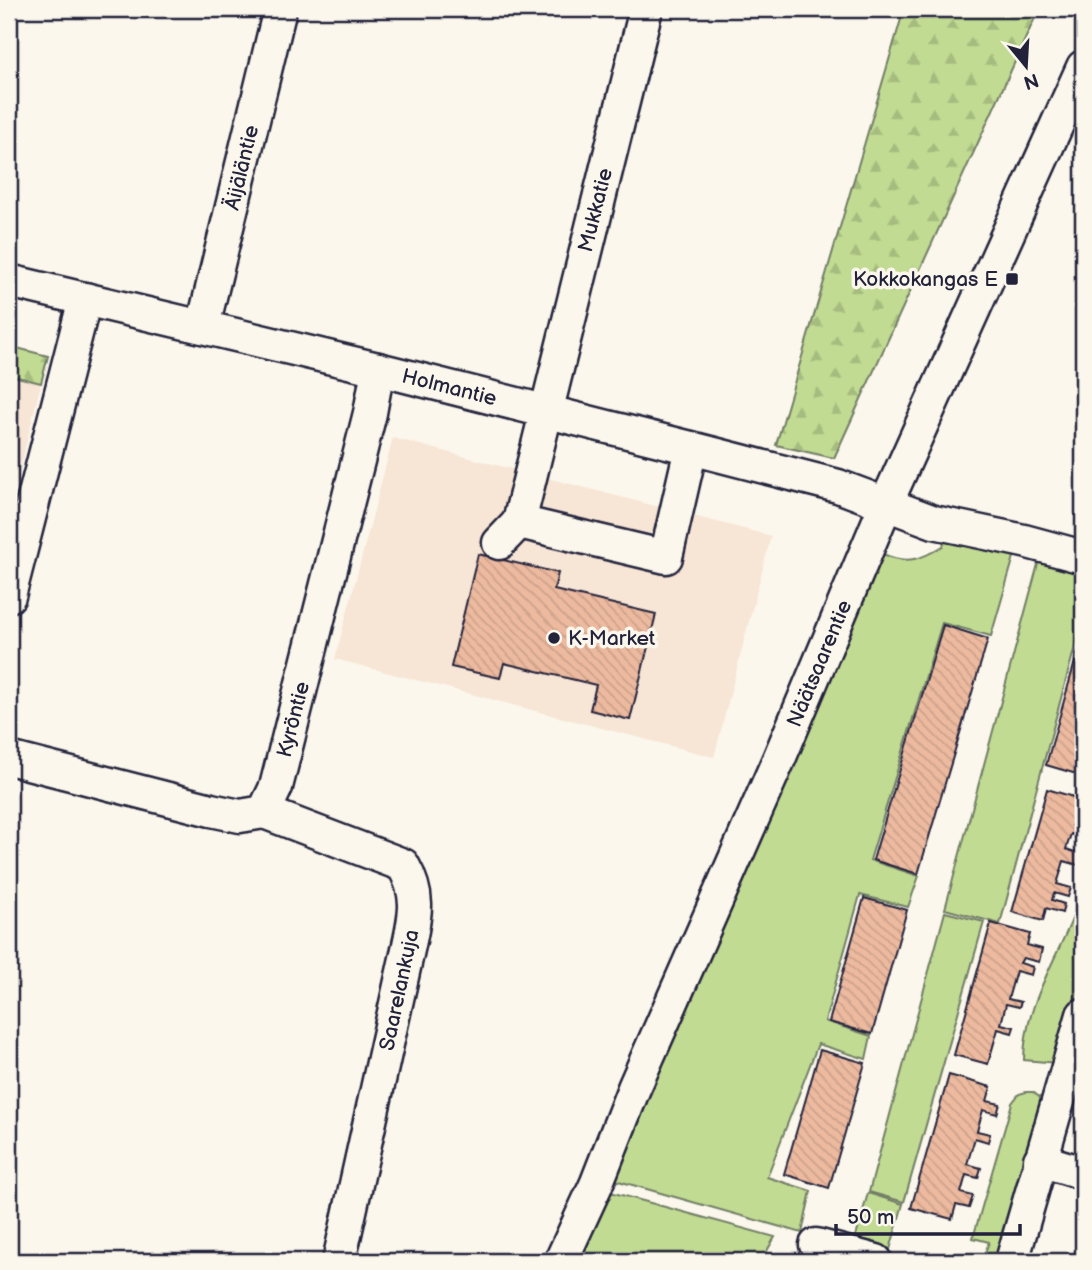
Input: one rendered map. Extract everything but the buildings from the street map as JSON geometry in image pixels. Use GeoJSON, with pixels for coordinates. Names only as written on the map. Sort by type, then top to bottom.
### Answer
{"type":"FeatureCollection","features":[{"type":"Feature","properties":{"kind":"street","name":"Äijäläntie"},"geometry":{"type":"LineString","coordinates":[[203,326],[280,9]]}},
{"type":"Feature","properties":{"kind":"street","name":"Mukkatie"},"geometry":{"type":"LineString","coordinates":[[646,9],[545,411],[509,533],[666,556],[691,448]]}},
{"type":"Feature","properties":{"kind":"street","name":"Näätsaarentie"},"geometry":{"type":"LineString","coordinates":[[561,1261],[596,1185],[634,1088],[785,747],[886,504],[1083,67]]}},
{"type":"Feature","properties":{"kind":"street","name":"Holmantie"},"geometry":{"type":"LineString","coordinates":[[9,281],[379,369],[691,448],[838,486],[934,522],[1083,557]]}},
{"type":"Feature","properties":{"kind":"street"},"geometry":{"type":"LineString","coordinates":[[9,596],[85,299]]}},
{"type":"Feature","properties":{"kind":"street","name":"Kyröntie"},"geometry":{"type":"LineString","coordinates":[[264,812],[276,788],[379,369]]}},
{"type":"Feature","properties":{"kind":"street"},"geometry":{"type":"LineString","coordinates":[[9,758],[211,810],[240,816],[264,812]]}},
{"type":"Feature","properties":{"kind":"street","name":"Saarelankuja"},"geometry":{"type":"LineString","coordinates":[[264,812],[403,865],[413,882],[416,908],[338,1261]]}},
{"type":"Feature","properties":{"kind":"street"},"geometry":{"type":"LineString","coordinates":[[1012,1261],[1083,1015]]}},
{"type":"Feature","properties":{"kind":"street"},"geometry":{"type":"LineString","coordinates":[[1040,1160],[1083,1174]]}},
{"type":"Feature","properties":{"kind":"street"},"geometry":{"type":"LineString","coordinates":[[816,1245],[876,1261]]}},
{"type":"Feature","properties":{"kind":"shaded area"},"geometry":{"type":"Polygon","coordinates":[[[9,375],[41,383],[9,515],[9,375]]]}},
{"type":"Feature","properties":{"kind":"shaded area"},"geometry":{"type":"Polygon","coordinates":[[[393,438],[771,536],[714,757],[335,659],[393,438]]]}},
{"type":"Feature","properties":{"kind":"green space"},"geometry":{"type":"Polygon","coordinates":[[[904,9],[1039,9],[834,458],[776,445],[904,9]]]}},
{"type":"Feature","properties":{"kind":"green space"},"geometry":{"type":"Polygon","coordinates":[[[9,346],[48,356],[41,383],[9,375],[9,346]]]}},
{"type":"Feature","properties":{"kind":"green space"},"geometry":{"type":"Polygon","coordinates":[[[949,528],[1018,543],[991,636],[942,623],[870,860],[919,876],[908,907],[860,895],[825,1021],[871,1036],[866,1059],[818,1044],[767,1177],[811,1191],[802,1233],[608,1178],[727,914],[883,554],[907,560],[921,557],[943,546],[949,528]]]}},
{"type":"Feature","properties":{"kind":"green space"},"geometry":{"type":"Polygon","coordinates":[[[1041,553],[1083,564],[1083,617],[1000,924],[945,909],[1041,553]]]}},
{"type":"Feature","properties":{"kind":"green space"},"geometry":{"type":"Polygon","coordinates":[[[1083,890],[1083,974],[1057,1063],[1024,1060],[1026,1038],[1038,994],[1083,890]]]}},
{"type":"Feature","properties":{"kind":"green space"},"geometry":{"type":"Polygon","coordinates":[[[945,912],[984,922],[904,1202],[869,1192],[945,912]]]}},
{"type":"Feature","properties":{"kind":"green space"},"geometry":{"type":"Polygon","coordinates":[[[1033,1092],[1043,1100],[999,1261],[982,1261],[989,1242],[973,1238],[1012,1103],[1019,1094],[1033,1092]]]}},
{"type":"Feature","properties":{"kind":"green space"},"geometry":{"type":"Polygon","coordinates":[[[603,1190],[775,1237],[764,1256],[777,1261],[575,1261],[603,1190]]]}},
{"type":"Feature","properties":{"kind":"green space"},"geometry":{"type":"Polygon","coordinates":[[[868,1193],[903,1204],[889,1253],[854,1243],[868,1193]]]}},
{"type":"Feature","properties":{"kind":"place","name":"Kokkokangas E"},"geometry":{"type":"Point","coordinates":[1012,279]}},
{"type":"Feature","properties":{"kind":"place","name":"K-Market"},"geometry":{"type":"Point","coordinates":[554,638]}}]}
